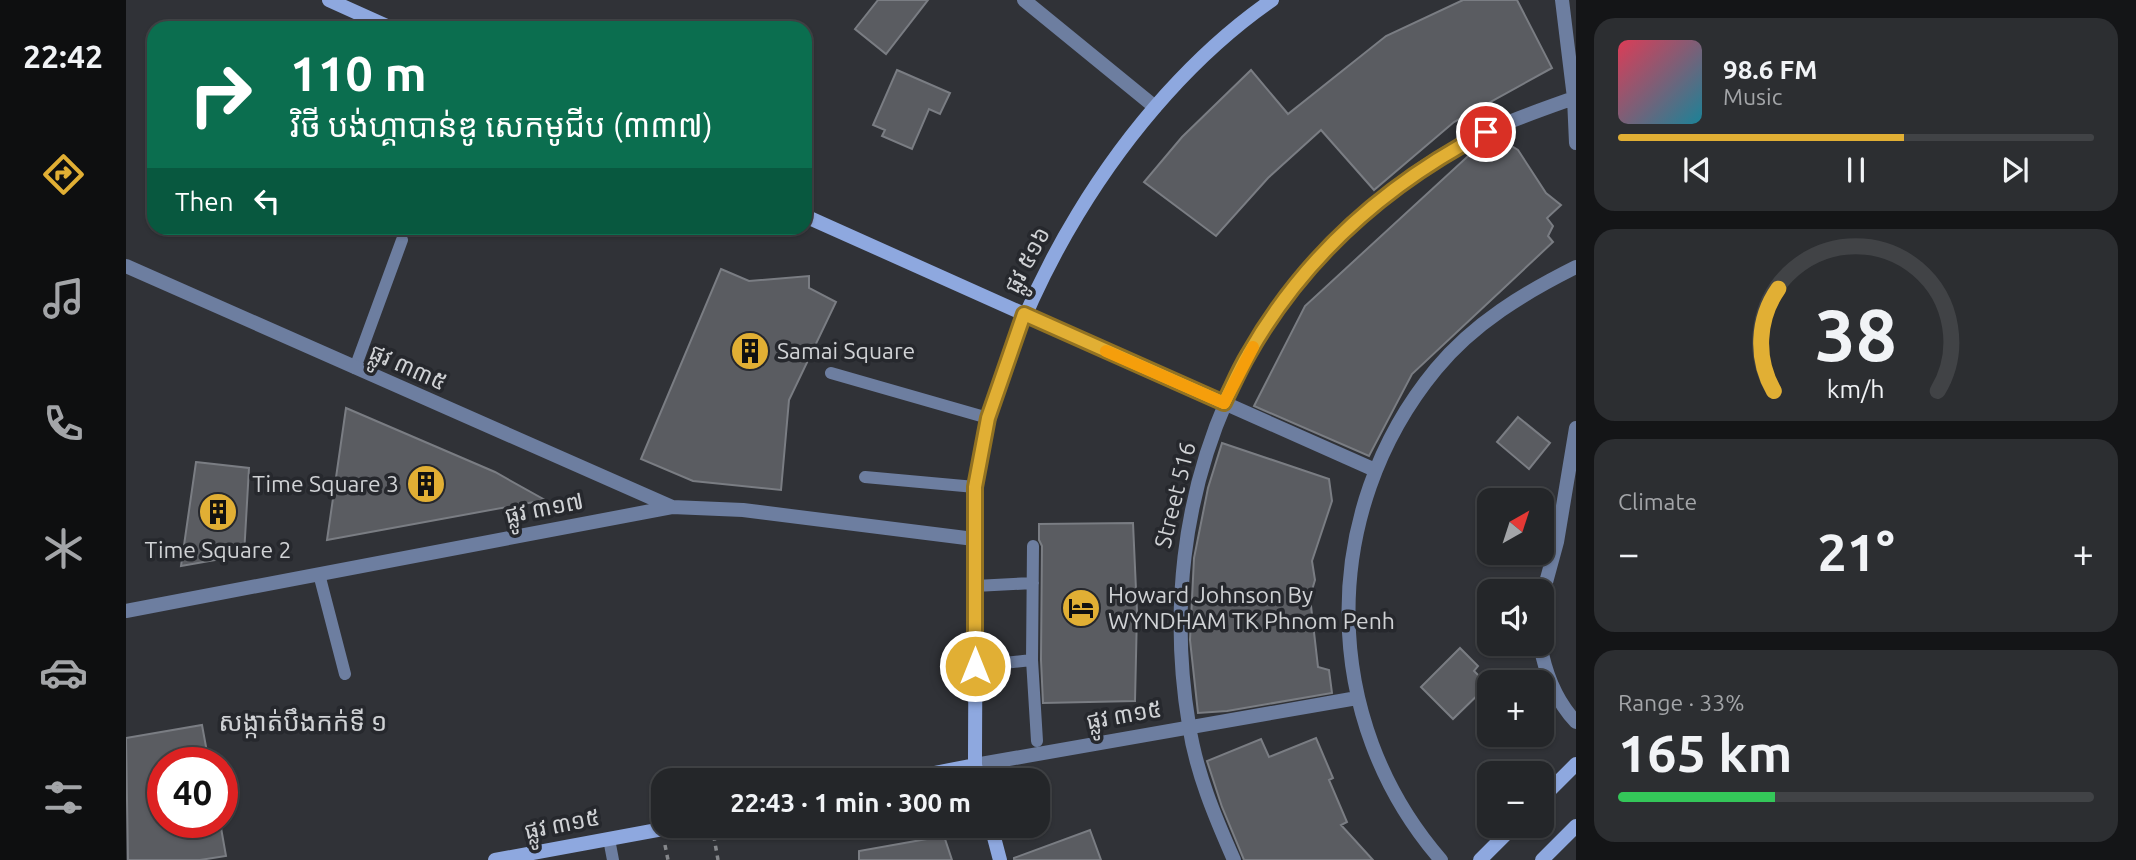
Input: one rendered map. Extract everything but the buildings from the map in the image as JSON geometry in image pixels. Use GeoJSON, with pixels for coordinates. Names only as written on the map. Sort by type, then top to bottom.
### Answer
{"type":"FeatureCollection","features":[{"type":"Feature","properties":{"kind":"street"},"geometry":{"type":"LineString","coordinates":[[329,0],[366,21]]}},
{"type":"Feature","properties":{"kind":"street"},"geometry":{"type":"LineString","coordinates":[[1024,0],[1155,107]]}},
{"type":"Feature","properties":{"kind":"street","name":"ផ្លូវ ៥១៦"},"geometry":{"type":"LineString","coordinates":[[976,768],[975,487],[988,418],[1024,314],[1081,205],[1155,107],[1209,52],[1272,0]]}},
{"type":"Feature","properties":{"kind":"street"},"geometry":{"type":"LineString","coordinates":[[1562,0],[1574,98],[1576,143]]}},
{"type":"Feature","properties":{"kind":"street","name":"Street 516"},"geometry":{"type":"LineString","coordinates":[[1234,860],[1210,804],[1189,727],[1179,645],[1182,562],[1197,481],[1224,403],[1248,355],[1287,296],[1333,242],[1386,194],[1444,154],[1497,127],[1574,98]]}},
{"type":"Feature","properties":{"kind":"street"},"geometry":{"type":"LineString","coordinates":[[812,219],[1375,470]]}},
{"type":"Feature","properties":{"kind":"street","name":"ផ្លូវ ៣៣៥"},"geometry":{"type":"LineString","coordinates":[[126,266],[673,507]]}},
{"type":"Feature","properties":{"kind":"street"},"geometry":{"type":"LineString","coordinates":[[1441,860],[1424,840],[1395,796],[1372,748],[1357,698],[1347,621],[1353,544],[1375,470],[1402,416],[1437,368],[1479,326],[1527,292],[1576,267]]}},
{"type":"Feature","properties":{"kind":"street"},"geometry":{"type":"LineString","coordinates":[[1547,579],[1557,542],[1576,428]]}},
{"type":"Feature","properties":{"kind":"street","name":"ផ្លូវ ៣១៧"},"geometry":{"type":"LineString","coordinates":[[126,611],[673,507],[743,510],[974,539]]}},
{"type":"Feature","properties":{"kind":"street"},"geometry":{"type":"LineString","coordinates":[[1542,656],[1544,668],[1568,713],[1576,722]]}},
{"type":"Feature","properties":{"kind":"street","name":"ផ្លូវ ៣១៥"},"geometry":{"type":"LineString","coordinates":[[960,768],[1357,698]]}},
{"type":"Feature","properties":{"kind":"street"},"geometry":{"type":"LineString","coordinates":[[1554,786],[1576,764]]}},
{"type":"Feature","properties":{"kind":"street"},"geometry":{"type":"LineString","coordinates":[[1550,857],[1576,826]]}},
{"type":"Feature","properties":{"kind":"street","name":"ផ្លូវ ៣១៥"},"geometry":{"type":"LineString","coordinates":[[495,860],[651,831]]}},
{"type":"Feature","properties":{"kind":"street"},"geometry":{"type":"LineString","coordinates":[[994,838],[1000,860]]}},
{"type":"Feature","properties":{"kind":"street"},"geometry":{"type":"LineString","coordinates":[[1479,860],[1502,838]]}},
{"type":"Feature","properties":{"kind":"lane"},"geometry":{"type":"LineString","coordinates":[[355,368],[402,240]]}},
{"type":"Feature","properties":{"kind":"lane"},"geometry":{"type":"LineString","coordinates":[[831,373],[988,418]]}},
{"type":"Feature","properties":{"kind":"lane"},"geometry":{"type":"LineString","coordinates":[[865,477],[975,487]]}},
{"type":"Feature","properties":{"kind":"lane"},"geometry":{"type":"LineString","coordinates":[[1032,546],[1032,660],[1037,741]]}},
{"type":"Feature","properties":{"kind":"lane"},"geometry":{"type":"LineString","coordinates":[[319,574],[345,674]]}},
{"type":"Feature","properties":{"kind":"lane"},"geometry":{"type":"LineString","coordinates":[[975,586],[1032,583]]}},
{"type":"Feature","properties":{"kind":"lane"},"geometry":{"type":"LineString","coordinates":[[975,666],[1032,660]]}},
{"type":"Feature","properties":{"kind":"lane"},"geometry":{"type":"LineString","coordinates":[[609,839],[613,860]]}},
{"type":"Feature","properties":{"kind":"path"},"geometry":{"type":"LineString","coordinates":[[714,838],[718,860]]}},
{"type":"Feature","properties":{"kind":"slow traffic"},"geometry":{"type":"LineString","coordinates":[[1106,351],[1224,403],[1253,347]]}},
{"type":"Feature","properties":{"kind":"place","name":"Samai Square"},"geometry":{"type":"Point","coordinates":[750,351]}},
{"type":"Feature","properties":{"kind":"place","name":"Time Square 3"},"geometry":{"type":"Point","coordinates":[426,484]}},
{"type":"Feature","properties":{"kind":"place","name":"Time Square 2"},"geometry":{"type":"Point","coordinates":[218,512]}},
{"type":"Feature","properties":{"kind":"place","name":"Howard Johnson By WYNDHAM TK Phnom Penh"},"geometry":{"type":"Point","coordinates":[1081,608]}},
{"type":"Feature","properties":{"kind":"district","name":"សង្កាត់បឹងកក់ទី ១"},"geometry":{"type":"Point","coordinates":[303,722]}},
{"type":"Feature","properties":{"kind":"route"},"geometry":{"type":"LineString","coordinates":[[975,666],[975,487],[988,418],[1024,314],[1224,403],[1248,355],[1287,296],[1333,242],[1386,194],[1444,154],[1486,132]]}}]}
